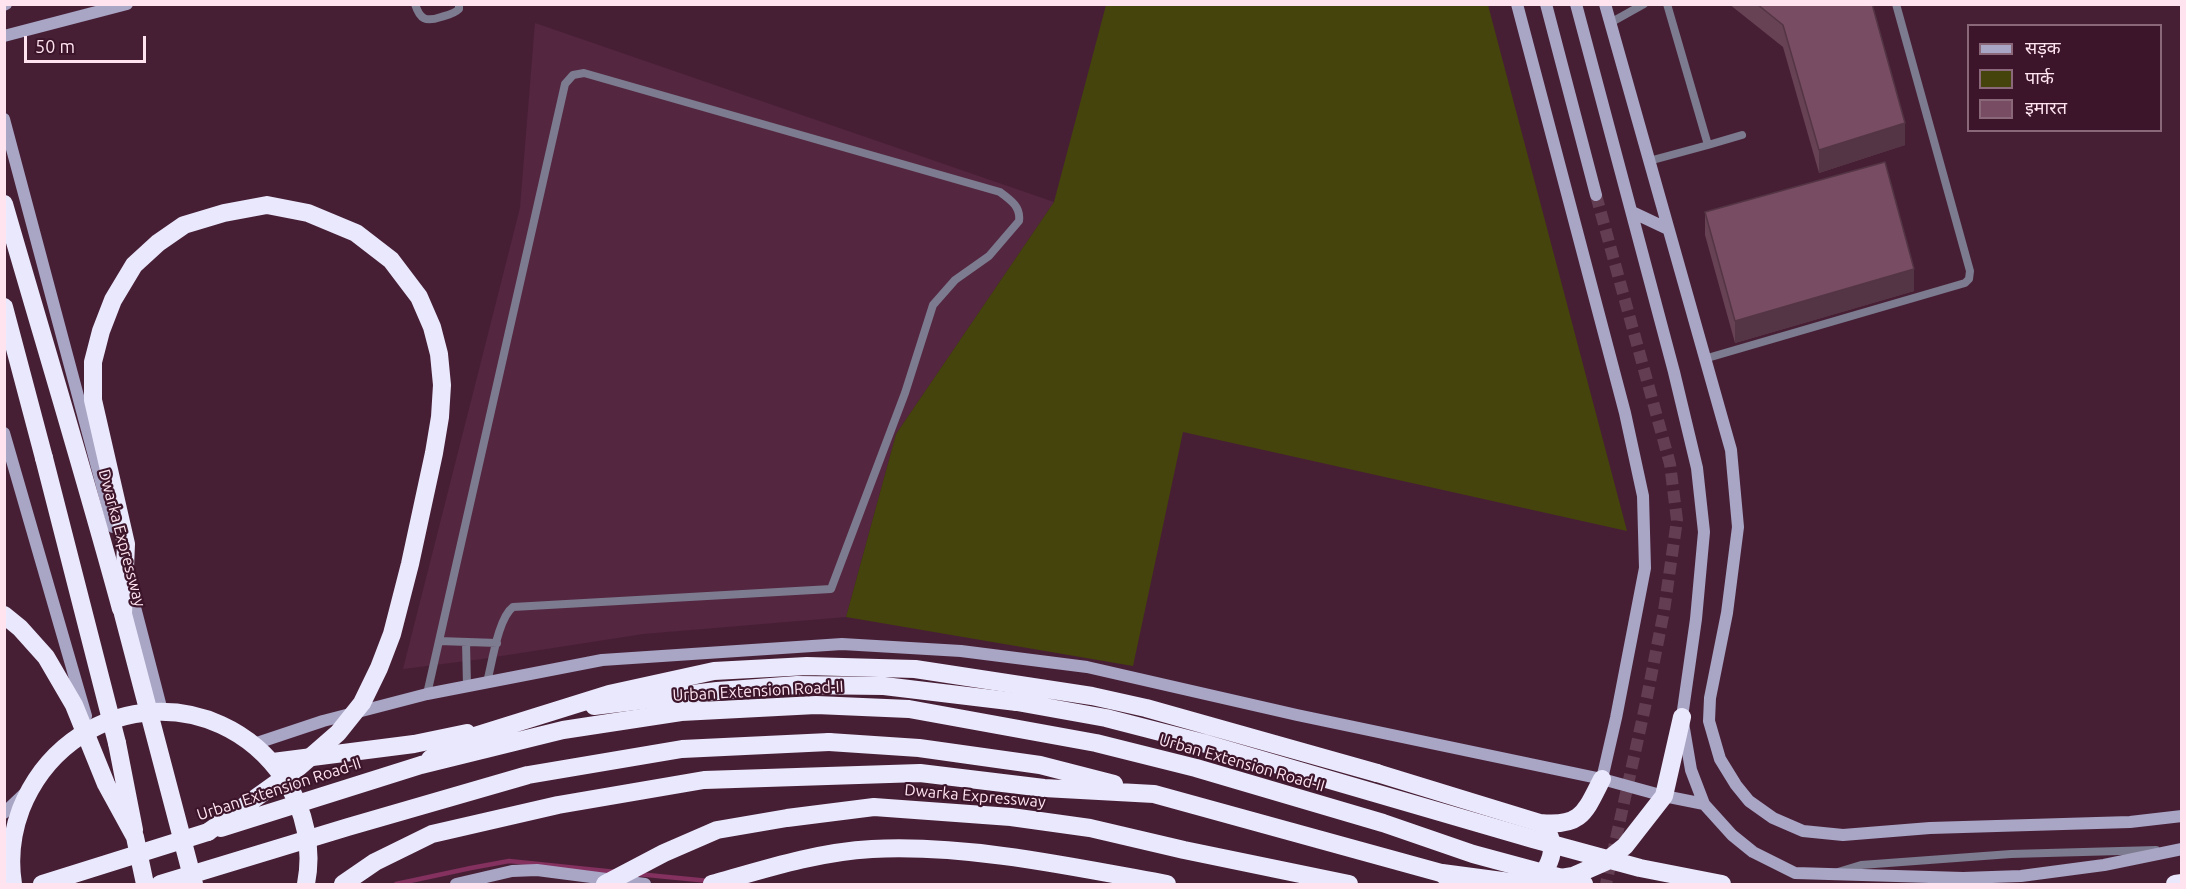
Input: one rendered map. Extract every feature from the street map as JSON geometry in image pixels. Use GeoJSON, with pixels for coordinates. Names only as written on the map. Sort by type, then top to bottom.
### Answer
{"type":"FeatureCollection","features":[{"type":"Feature","properties":{"kind":"highway","name":"Dwarka Expressway"},"geometry":{"type":"LineString","coordinates":[[4,204],[78,450],[194,885]]}},
{"type":"Feature","properties":{"kind":"highway"},"geometry":{"type":"LineString","coordinates":[[123,614],[126,544],[93,400],[93,362],[100,331],[113,300],[134,265],[184,225],[224,213],[267,206],[308,213],[356,233],[391,260],[419,297],[440,354],[442,385],[435,453],[410,564],[392,634],[362,703],[338,733],[299,767],[208,832]]}},
{"type":"Feature","properties":{"kind":"highway"},"geometry":{"type":"LineString","coordinates":[[4,307],[117,743],[145,885]]}},
{"type":"Feature","properties":{"kind":"highway"},"geometry":{"type":"LineString","coordinates":[[4,615],[20,628],[46,657],[74,705],[106,784],[135,837]]}},
{"type":"Feature","properties":{"kind":"highway"},"geometry":{"type":"LineString","coordinates":[[421,765],[452,743],[609,694],[714,670],[807,666],[915,669],[1092,696],[1227,730],[1540,823],[1559,825],[1584,814],[1602,779]]}},
{"type":"Feature","properties":{"kind":"highway"},"geometry":{"type":"LineString","coordinates":[[273,762],[414,744],[612,702],[797,685],[884,686],[1017,702],[1106,718],[1203,743],[1391,799],[1640,868],[1722,885]]}},
{"type":"Feature","properties":{"kind":"highway","name":"Urban Extension Road-II"},"geometry":{"type":"LineString","coordinates":[[42,885],[421,765],[563,730],[681,712],[816,705],[909,709],[1096,743],[1196,768],[1383,823],[1541,878],[1584,885]]}},
{"type":"Feature","properties":{"kind":"highway"},"geometry":{"type":"LineString","coordinates":[[13,885],[10,870],[14,827],[30,788],[56,754],[90,729],[125,716],[162,711],[195,715],[226,726],[254,744],[273,762],[295,795],[307,832],[309,871],[306,885]]}},
{"type":"Feature","properties":{"kind":"highway"},"geometry":{"type":"LineString","coordinates":[[160,885],[528,775],[681,749],[829,742],[919,748],[1040,765],[1441,873],[1525,884],[1541,878],[1573,876],[1605,862],[1625,846],[1664,796],[1682,717]]}},
{"type":"Feature","properties":{"kind":"highway"},"geometry":{"type":"LineString","coordinates":[[343,885],[375,862],[432,834],[495,818],[704,780],[920,773],[1044,788],[1154,794]]}},
{"type":"Feature","properties":{"kind":"highway","name":"Dwarka Expressway"},"geometry":{"type":"LineString","coordinates":[[605,885],[664,854],[717,830],[874,807],[1011,817],[1090,828],[1349,885]]}},
{"type":"Feature","properties":{"kind":"highway"},"geometry":{"type":"LineString","coordinates":[[1540,823],[1552,844],[1550,862],[1541,878]]}},
{"type":"Feature","properties":{"kind":"highway"},"geometry":{"type":"LineString","coordinates":[[712,885],[797,859],[872,849],[936,849],[1007,858],[1167,885]]}},
{"type":"Feature","properties":{"kind":"highway"},"geometry":{"type":"LineString","coordinates":[[1441,873],[1456,885]]}},
{"type":"Feature","properties":{"kind":"highway"},"geometry":{"type":"LineString","coordinates":[[2175,885],[2181,883]]}},
{"type":"Feature","properties":{"kind":"street"},"geometry":{"type":"LineString","coordinates":[[4,36],[127,4]]}},
{"type":"Feature","properties":{"kind":"street"},"geometry":{"type":"LineString","coordinates":[[1517,4],[1625,413],[1643,496],[1645,568],[1602,779]]}},
{"type":"Feature","properties":{"kind":"street"},"geometry":{"type":"LineString","coordinates":[[1546,4],[1596,195]]}},
{"type":"Feature","properties":{"kind":"street"},"geometry":{"type":"LineString","coordinates":[[1576,4],[1674,372],[1697,468],[1704,532],[1696,619],[1682,717],[1691,770],[1704,804],[1732,835],[1753,852],[1795,873],[1953,878],[2021,876],[2104,865],[2181,849]]}},
{"type":"Feature","properties":{"kind":"street"},"geometry":{"type":"LineString","coordinates":[[1605,4],[1731,450],[1738,527],[1727,612],[1710,698],[1709,721],[1720,759],[1736,784],[1749,801],[1773,818],[1803,831],[1843,835],[1930,828],[2130,822],[2181,816]]}},
{"type":"Feature","properties":{"kind":"street"},"geometry":{"type":"LineString","coordinates":[[4,119],[162,711]]}},
{"type":"Feature","properties":{"kind":"street"},"geometry":{"type":"LineString","coordinates":[[1632,212],[1668,229]]}},
{"type":"Feature","properties":{"kind":"street"},"geometry":{"type":"LineString","coordinates":[[4,433],[90,729]]}},
{"type":"Feature","properties":{"kind":"street"},"geometry":{"type":"LineString","coordinates":[[254,744],[323,721],[427,694],[602,660],[842,644],[961,651],[1087,667],[1331,722],[1602,779],[1704,804]]}},
{"type":"Feature","properties":{"kind":"street"},"geometry":{"type":"LineString","coordinates":[[4,813],[30,788]]}},
{"type":"Feature","properties":{"kind":"street"},"geometry":{"type":"LineString","coordinates":[[456,885],[512,871],[537,870],[645,885]]}},
{"type":"Feature","properties":{"kind":"lane"},"geometry":{"type":"LineString","coordinates":[[415,4],[418,15],[429,21],[456,13],[459,4]]}},
{"type":"Feature","properties":{"kind":"lane"},"geometry":{"type":"LineString","coordinates":[[1610,23],[1644,4]]}},
{"type":"Feature","properties":{"kind":"lane"},"geometry":{"type":"LineString","coordinates":[[1667,4],[1708,145]]}},
{"type":"Feature","properties":{"kind":"lane"},"geometry":{"type":"LineString","coordinates":[[1704,359],[1965,283],[1969,279],[1970,271],[1896,4]]}},
{"type":"Feature","properties":{"kind":"lane"},"geometry":{"type":"LineString","coordinates":[[427,694],[565,84],[573,75],[584,73],[1000,192],[1016,206],[1019,221],[989,256],[955,280],[933,305],[905,393],[831,589],[513,607],[505,615],[487,682]]}},
{"type":"Feature","properties":{"kind":"lane"},"geometry":{"type":"LineString","coordinates":[[1649,161],[1742,135]]}},
{"type":"Feature","properties":{"kind":"lane"},"geometry":{"type":"LineString","coordinates":[[439,641],[497,643]]}},
{"type":"Feature","properties":{"kind":"lane"},"geometry":{"type":"LineString","coordinates":[[466,642],[467,686]]}},
{"type":"Feature","properties":{"kind":"lane"},"geometry":{"type":"LineString","coordinates":[[1831,874],[1861,865],[2011,854],[2181,849]]}},
{"type":"Feature","properties":{"kind":"shaded area"},"geometry":{"type":"Polygon","coordinates":[[[535,23],[1054,202],[896,434],[846,617],[643,634],[403,669],[520,208],[535,23]]]}},
{"type":"Feature","properties":{"kind":"green space"},"geometry":{"type":"Polygon","coordinates":[[[1106,5],[1488,5],[1627,531],[1183,432],[1133,666],[846,617],[896,434],[1054,202],[1106,5]]]}},
{"type":"Feature","properties":{"kind":"building"},"geometry":{"type":"Polygon","coordinates":[[[1757,4],[1872,4],[1905,123],[1819,150],[1783,25],[1757,4]]]}},
{"type":"Feature","properties":{"kind":"building"},"geometry":{"type":"Polygon","coordinates":[[[1885,162],[1914,269],[1735,321],[1705,212],[1885,162]]]}},
{"type":"Feature","properties":{"kind":"waterway"},"geometry":{"type":"LineString","coordinates":[[396,884],[509,861],[616,872]]}},
{"type":"Feature","properties":{"kind":"waterway"},"geometry":{"type":"LineString","coordinates":[[637,874],[709,881]]}},
{"type":"Feature","properties":{"kind":"tunnel"},"geometry":{"type":"LineString","coordinates":[[1596,195],[1670,464],[1677,520],[1664,611],[1606,884]]}}]}
